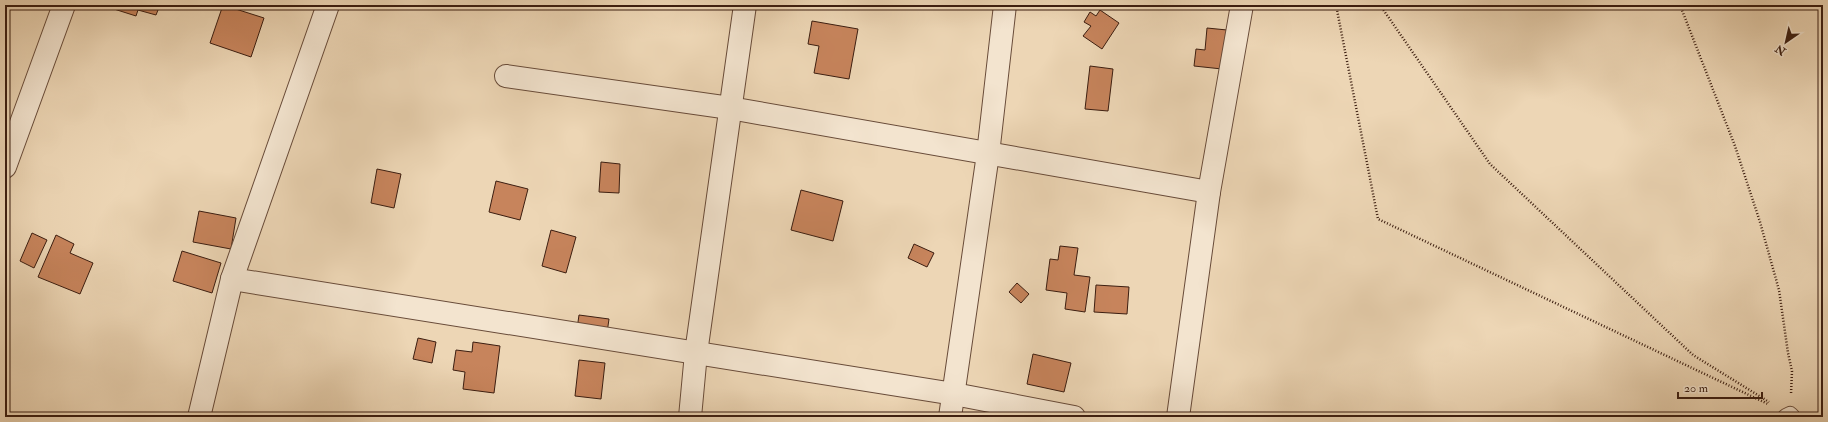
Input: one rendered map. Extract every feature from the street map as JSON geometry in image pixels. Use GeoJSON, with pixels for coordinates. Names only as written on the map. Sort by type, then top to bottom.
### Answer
{"type":"FeatureCollection","features":[{"type":"Feature","properties":{"kind":"street"},"geometry":{"type":"LineString","coordinates":[[5,167],[64,5]]}},
{"type":"Feature","properties":{"kind":"street"},"geometry":{"type":"LineString","coordinates":[[199,417],[232,279],[328,5]]}},
{"type":"Feature","properties":{"kind":"street"},"geometry":{"type":"LineString","coordinates":[[690,417],[696,353],[745,5]]}},
{"type":"Feature","properties":{"kind":"street"},"geometry":{"type":"LineString","coordinates":[[950,417],[988,154],[1005,5]]}},
{"type":"Feature","properties":{"kind":"street"},"geometry":{"type":"LineString","coordinates":[[1178,417],[1209,192],[1242,5]]}},
{"type":"Feature","properties":{"kind":"street"},"geometry":{"type":"LineString","coordinates":[[506,76],[730,108],[1209,192]]}},
{"type":"Feature","properties":{"kind":"street"},"geometry":{"type":"LineString","coordinates":[[232,279],[954,394],[1074,417]]}},
{"type":"Feature","properties":{"kind":"path"},"geometry":{"type":"LineString","coordinates":[[1336,5],[1378,219],[1789,416]]}},
{"type":"Feature","properties":{"kind":"path"},"geometry":{"type":"LineString","coordinates":[[1380,5],[1490,164],[1693,355],[1789,416]]}},
{"type":"Feature","properties":{"kind":"path"},"geometry":{"type":"LineString","coordinates":[[1680,5],[1735,146],[1760,222],[1779,290],[1792,371],[1789,416]]}},
{"type":"Feature","properties":{"kind":"building"},"geometry":{"type":"Polygon","coordinates":[[[115,5],[160,5],[156,15],[138,10],[136,16],[114,9],[115,5]]]}},
{"type":"Feature","properties":{"kind":"building"},"geometry":{"type":"Polygon","coordinates":[[[223,5],[264,18],[251,57],[210,43],[223,5]]]}},
{"type":"Feature","properties":{"kind":"building"},"geometry":{"type":"Polygon","coordinates":[[[1100,10],[1119,23],[1102,49],[1083,36],[1091,26],[1084,22],[1090,12],[1096,16],[1100,10]]]}},
{"type":"Feature","properties":{"kind":"building"},"geometry":{"type":"Polygon","coordinates":[[[812,21],[858,29],[849,79],[814,73],[819,46],[808,44],[812,21]]]}},
{"type":"Feature","properties":{"kind":"building"},"geometry":{"type":"Polygon","coordinates":[[[1207,28],[1227,30],[1222,69],[1194,66],[1196,49],[1205,50],[1207,28]]]}},
{"type":"Feature","properties":{"kind":"building"},"geometry":{"type":"Polygon","coordinates":[[[1090,66],[1113,69],[1108,111],[1085,109],[1090,66]]]}},
{"type":"Feature","properties":{"kind":"building"},"geometry":{"type":"Polygon","coordinates":[[[601,162],[620,164],[619,193],[599,192],[601,162]]]}},
{"type":"Feature","properties":{"kind":"building"},"geometry":{"type":"Polygon","coordinates":[[[377,169],[401,174],[394,208],[371,203],[377,169]]]}},
{"type":"Feature","properties":{"kind":"building"},"geometry":{"type":"Polygon","coordinates":[[[496,181],[528,189],[520,220],[489,212],[496,181]]]}},
{"type":"Feature","properties":{"kind":"building"},"geometry":{"type":"Polygon","coordinates":[[[801,190],[843,201],[833,241],[791,230],[801,190]]]}},
{"type":"Feature","properties":{"kind":"building"},"geometry":{"type":"Polygon","coordinates":[[[199,211],[236,218],[231,249],[193,242],[199,211]]]}},
{"type":"Feature","properties":{"kind":"building"},"geometry":{"type":"Polygon","coordinates":[[[551,230],[576,237],[566,273],[542,266],[551,230]]]}},
{"type":"Feature","properties":{"kind":"building"},"geometry":{"type":"Polygon","coordinates":[[[32,233],[47,240],[34,268],[20,261],[32,233]]]}},
{"type":"Feature","properties":{"kind":"building"},"geometry":{"type":"Polygon","coordinates":[[[56,235],[74,244],[70,253],[93,263],[80,294],[38,277],[56,235]]]}},
{"type":"Feature","properties":{"kind":"building"},"geometry":{"type":"Polygon","coordinates":[[[914,244],[934,253],[927,267],[908,258],[914,244]]]}},
{"type":"Feature","properties":{"kind":"building"},"geometry":{"type":"Polygon","coordinates":[[[1060,246],[1078,248],[1074,275],[1090,277],[1085,312],[1065,309],[1067,293],[1046,290],[1050,259],[1058,260],[1060,246]]]}},
{"type":"Feature","properties":{"kind":"building"},"geometry":{"type":"Polygon","coordinates":[[[182,251],[221,263],[212,293],[173,281],[182,251]]]}},
{"type":"Feature","properties":{"kind":"building"},"geometry":{"type":"Polygon","coordinates":[[[1017,283],[1029,294],[1021,303],[1009,292],[1017,283]]]}},
{"type":"Feature","properties":{"kind":"building"},"geometry":{"type":"Polygon","coordinates":[[[1096,285],[1129,287],[1127,314],[1094,312],[1096,285]]]}},
{"type":"Feature","properties":{"kind":"building"},"geometry":{"type":"Polygon","coordinates":[[[579,315],[609,319],[607,333],[577,329],[579,315]]]}},
{"type":"Feature","properties":{"kind":"building"},"geometry":{"type":"Polygon","coordinates":[[[418,338],[436,342],[432,363],[413,359],[418,338]]]}},
{"type":"Feature","properties":{"kind":"building"},"geometry":{"type":"Polygon","coordinates":[[[473,342],[500,346],[494,393],[463,389],[465,372],[453,370],[456,350],[472,352],[473,342]]]}},
{"type":"Feature","properties":{"kind":"building"},"geometry":{"type":"Polygon","coordinates":[[[1033,354],[1071,363],[1064,392],[1027,384],[1033,354]]]}},
{"type":"Feature","properties":{"kind":"building"},"geometry":{"type":"Polygon","coordinates":[[[579,360],[605,363],[601,399],[575,396],[579,360]]]}}]}
